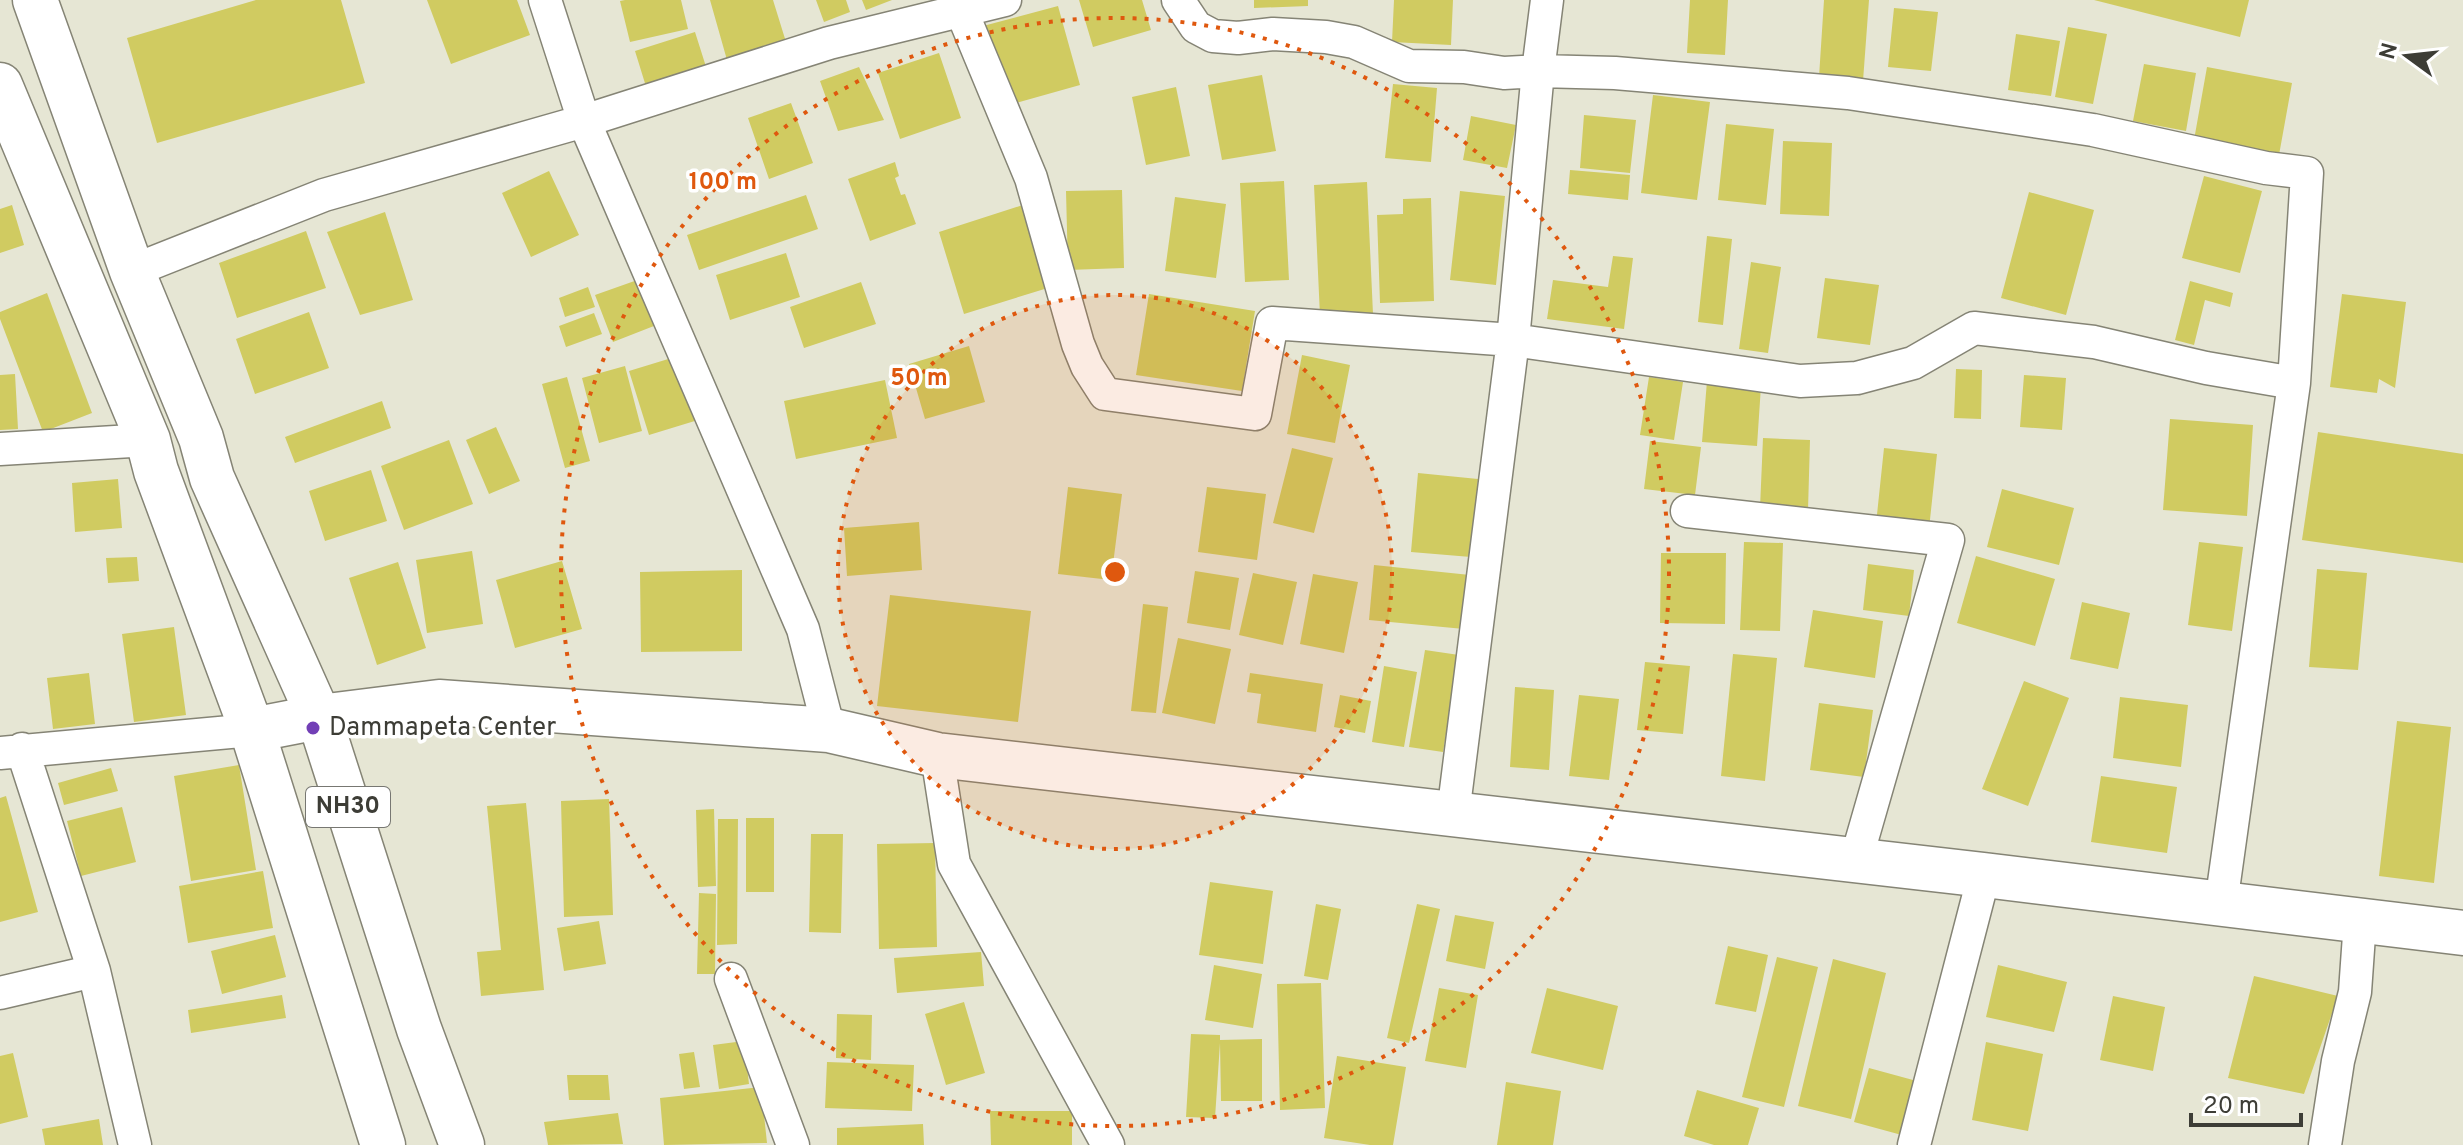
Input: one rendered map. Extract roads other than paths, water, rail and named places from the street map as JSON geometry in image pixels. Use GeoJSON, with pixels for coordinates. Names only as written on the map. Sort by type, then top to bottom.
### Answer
{"type":"FeatureCollection","features":[{"type":"Feature","properties":{"kind":"main road","name":"NH30"},"geometry":{"type":"LineString","coordinates":[[35,0],[132,271],[201,438],[212,478],[319,717],[419,1029],[462,1145]]}},
{"type":"Feature","properties":{"kind":"main road","name":"NH30"},"geometry":{"type":"LineString","coordinates":[[0,85],[148,440],[156,471],[252,730],[383,1145]]}},
{"type":"Feature","properties":{"kind":"main road"},"geometry":{"type":"LineString","coordinates":[[252,730],[319,717],[439,702],[829,730],[937,755],[2463,933]]}},
{"type":"Feature","properties":{"kind":"street"},"geometry":{"type":"LineString","coordinates":[[545,0],[584,121],[803,629],[829,730]]}},
{"type":"Feature","properties":{"kind":"street"},"geometry":{"type":"LineString","coordinates":[[132,271],[324,195],[584,121],[829,43],[959,6],[1005,0]]}},
{"type":"Feature","properties":{"kind":"street"},"geometry":{"type":"LineString","coordinates":[[1178,0],[1196,27],[1213,36],[1238,38],[1273,34],[1326,37],[1354,42],[1409,66],[1464,67],[1504,73],[1615,73],[1848,93],[2093,130],[2266,168],[2307,173],[2294,383],[2221,904]]}},
{"type":"Feature","properties":{"kind":"street"},"geometry":{"type":"LineString","coordinates":[[1453,814],[1513,340],[1547,0]]}},
{"type":"Feature","properties":{"kind":"street"},"geometry":{"type":"LineString","coordinates":[[959,6],[1031,178],[1078,344],[1087,366],[1105,394],[1255,414],[1272,323],[1513,340],[1800,381],[1857,378],[1913,363],[1974,328],[2094,342],[2206,368],[2294,383]]}},
{"type":"Feature","properties":{"kind":"street"},"geometry":{"type":"LineString","coordinates":[[0,449],[148,440]]}},
{"type":"Feature","properties":{"kind":"street"},"geometry":{"type":"LineString","coordinates":[[1687,511],[1948,540],[1856,860]]}},
{"type":"Feature","properties":{"kind":"street"},"geometry":{"type":"LineString","coordinates":[[135,1145],[94,971],[11,751],[252,730]]}},
{"type":"Feature","properties":{"kind":"street"},"geometry":{"type":"LineString","coordinates":[[937,755],[954,864],[1108,1145]]}},
{"type":"Feature","properties":{"kind":"street"},"geometry":{"type":"LineString","coordinates":[[1914,1145],[1984,875]]}},
{"type":"Feature","properties":{"kind":"street"},"geometry":{"type":"LineString","coordinates":[[2325,1145],[2338,1061],[2355,992],[2360,921]]}},
{"type":"Feature","properties":{"kind":"street"},"geometry":{"type":"LineString","coordinates":[[0,993],[94,971]]}},
{"type":"Feature","properties":{"kind":"street"},"geometry":{"type":"LineString","coordinates":[[731,979],[793,1145]]}},
{"type":"Feature","properties":{"kind":"place","name":"Dammapeta Center"},"geometry":{"type":"Point","coordinates":[313,728]}}]}
